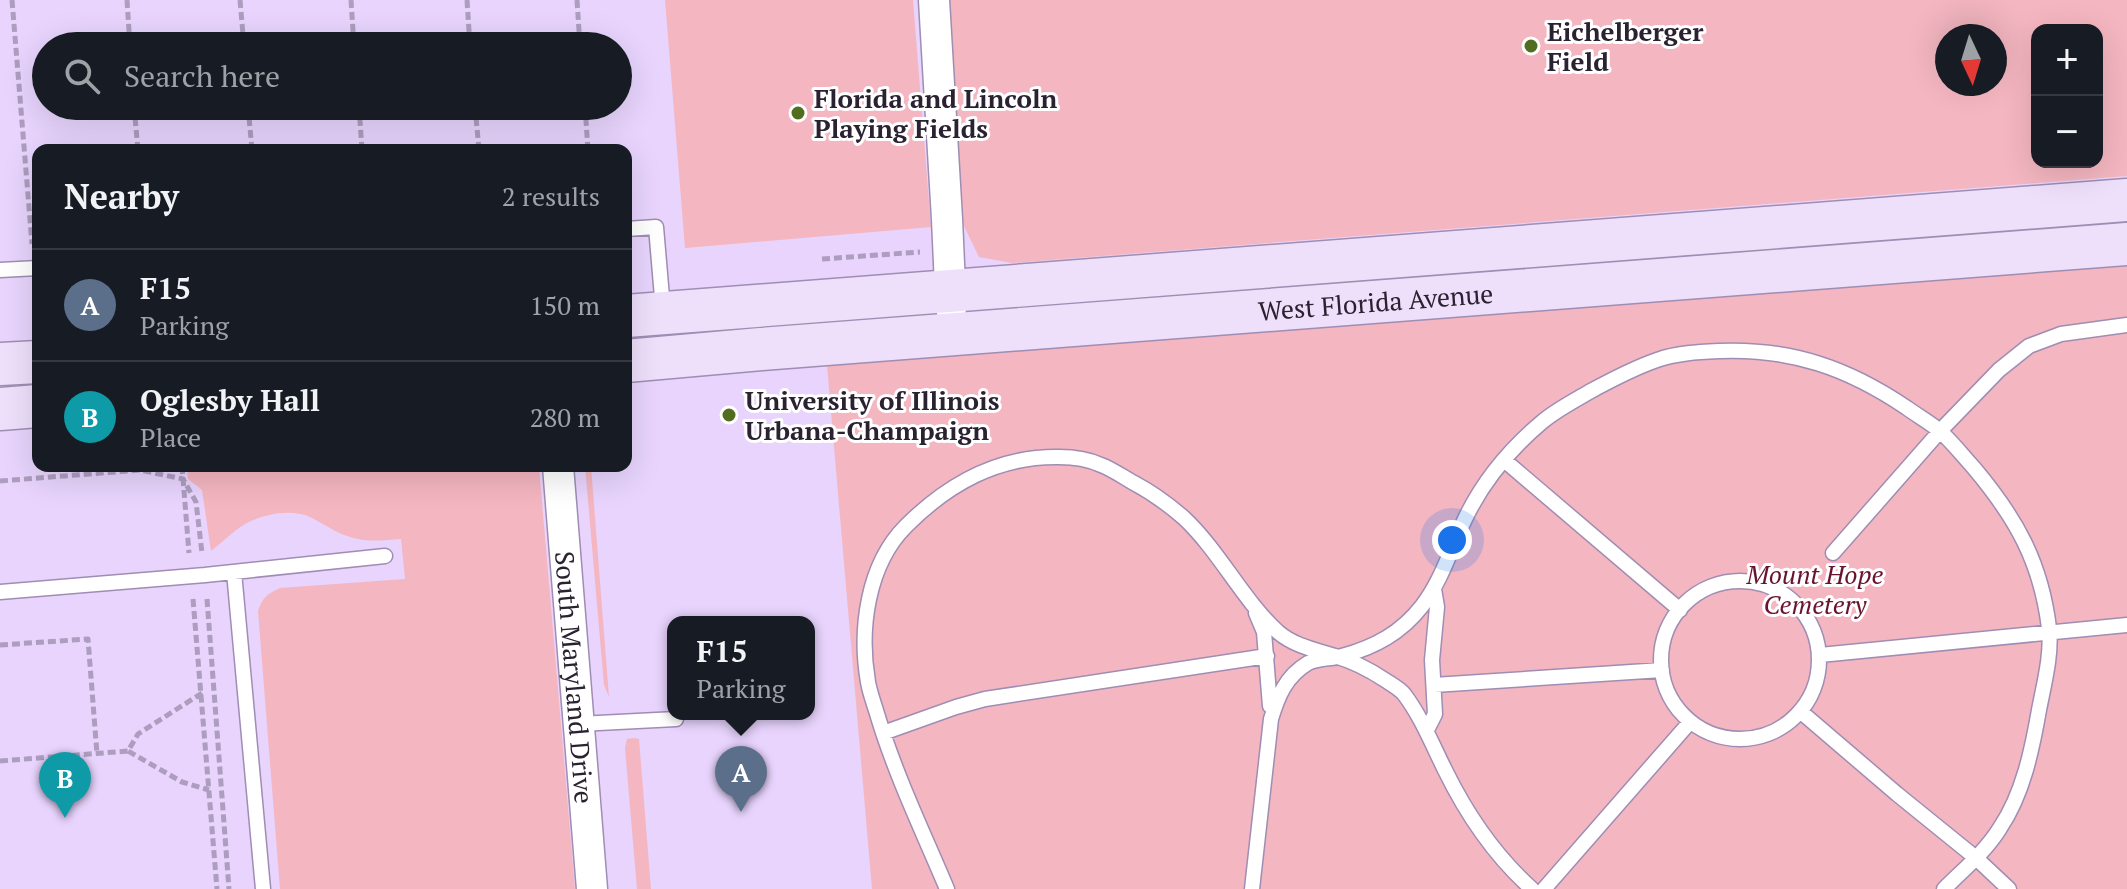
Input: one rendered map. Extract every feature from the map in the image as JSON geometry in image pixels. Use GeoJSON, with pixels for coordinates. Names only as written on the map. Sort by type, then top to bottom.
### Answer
{"type":"FeatureCollection","features":[{"type":"Feature","properties":{"kind":"main road","name":"West Florida Avenue"},"geometry":{"type":"LineString","coordinates":[[645,315],[2127,200]]}},
{"type":"Feature","properties":{"kind":"main road","name":"West Florida Avenue"},"geometry":{"type":"LineString","coordinates":[[632,361],[2127,244]]}},
{"type":"Feature","properties":{"kind":"main road"},"geometry":{"type":"LineString","coordinates":[[0,364],[32,362]]}},
{"type":"Feature","properties":{"kind":"main road"},"geometry":{"type":"LineString","coordinates":[[0,409],[32,406]]}},
{"type":"Feature","properties":{"kind":"street"},"geometry":{"type":"LineString","coordinates":[[934,0],[953,334]]}},
{"type":"Feature","properties":{"kind":"street","name":"South Maryland Drive"},"geometry":{"type":"LineString","coordinates":[[558,472],[592,889]]}},
{"type":"Feature","properties":{"kind":"lane"},"geometry":{"type":"LineString","coordinates":[[632,229],[656,227],[645,315]]}},
{"type":"Feature","properties":{"kind":"lane"},"geometry":{"type":"LineString","coordinates":[[0,270],[32,268]]}},
{"type":"Feature","properties":{"kind":"lane"},"geometry":{"type":"LineString","coordinates":[[1833,553],[1940,431],[1999,370],[2029,346],[2061,334],[2127,325]]}},
{"type":"Feature","properties":{"kind":"lane"},"geometry":{"type":"LineString","coordinates":[[1252,889],[1271,719],[1278,694],[1288,681],[1310,662],[1367,648],[1394,634],[1416,613],[1434,589],[1469,510],[1482,489],[1521,441],[1559,409],[1658,359],[1688,353],[1741,350],[1781,354],[1837,368],[1887,395],[1940,431],[1992,489],[2027,543],[2041,584],[2050,632],[2034,741],[2019,790],[2000,828],[1976,858],[1944,889]]}},
{"type":"Feature","properties":{"kind":"lane"},"geometry":{"type":"LineString","coordinates":[[947,889],[883,733],[868,683],[865,635],[869,593],[883,560],[902,530],[929,504],[952,487],[992,467],[1036,457],[1076,458],[1101,464],[1145,489],[1182,517],[1210,547],[1264,618],[1281,635],[1307,648],[1338,657],[1379,676],[1402,691],[1427,730],[1445,771],[1474,822],[1508,868],[1532,889]]}},
{"type":"Feature","properties":{"kind":"lane"},"geometry":{"type":"LineString","coordinates":[[1504,460],[1680,610]]}},
{"type":"Feature","properties":{"kind":"lane"},"geometry":{"type":"LineString","coordinates":[[0,592],[385,556]]}},
{"type":"Feature","properties":{"kind":"lane"},"geometry":{"type":"LineString","coordinates":[[234,572],[263,889]]}},
{"type":"Feature","properties":{"kind":"lane"},"geometry":{"type":"LineString","coordinates":[[1729,582],[1755,582],[1779,591],[1800,607],[1814,629],[1820,655],[1818,680],[1807,704],[1789,724],[1765,736],[1739,740],[1713,735],[1690,722],[1672,702],[1662,677],[1661,651],[1668,626],[1680,610],[1704,589],[1729,582]]}},
{"type":"Feature","properties":{"kind":"lane"},"geometry":{"type":"LineString","coordinates":[[1427,730],[1435,714],[1432,660],[1437,607],[1434,589]]}},
{"type":"Feature","properties":{"kind":"lane"},"geometry":{"type":"LineString","coordinates":[[1253,603],[1264,632],[1271,719]]}},
{"type":"Feature","properties":{"kind":"lane"},"geometry":{"type":"LineString","coordinates":[[1820,655],[2127,625]]}},
{"type":"Feature","properties":{"kind":"lane"},"geometry":{"type":"LineString","coordinates":[[883,733],[985,699],[1267,656]]}},
{"type":"Feature","properties":{"kind":"lane"},"geometry":{"type":"LineString","coordinates":[[1434,685],[1662,670]]}},
{"type":"Feature","properties":{"kind":"lane"},"geometry":{"type":"LineString","coordinates":[[1800,711],[2009,889]]}},
{"type":"Feature","properties":{"kind":"lane"},"geometry":{"type":"LineString","coordinates":[[579,724],[667,719]]}},
{"type":"Feature","properties":{"kind":"lane"},"geometry":{"type":"LineString","coordinates":[[1544,889],[1690,722]]}},
{"type":"Feature","properties":{"kind":"path"},"geometry":{"type":"LineString","coordinates":[[12,0],[32,244]]}},
{"type":"Feature","properties":{"kind":"path"},"geometry":{"type":"LineString","coordinates":[[127,0],[129,32]]}},
{"type":"Feature","properties":{"kind":"path"},"geometry":{"type":"LineString","coordinates":[[240,0],[243,32]]}},
{"type":"Feature","properties":{"kind":"path"},"geometry":{"type":"LineString","coordinates":[[351,0],[353,32]]}},
{"type":"Feature","properties":{"kind":"path"},"geometry":{"type":"LineString","coordinates":[[467,0],[469,32]]}},
{"type":"Feature","properties":{"kind":"path"},"geometry":{"type":"LineString","coordinates":[[577,0],[579,32]]}},
{"type":"Feature","properties":{"kind":"path"},"geometry":{"type":"LineString","coordinates":[[135,120],[137,144]]}},
{"type":"Feature","properties":{"kind":"path"},"geometry":{"type":"LineString","coordinates":[[249,120],[251,144]]}},
{"type":"Feature","properties":{"kind":"path"},"geometry":{"type":"LineString","coordinates":[[360,120],[362,144]]}},
{"type":"Feature","properties":{"kind":"path"},"geometry":{"type":"LineString","coordinates":[[476,120],[478,144]]}},
{"type":"Feature","properties":{"kind":"path"},"geometry":{"type":"LineString","coordinates":[[586,120],[588,144]]}},
{"type":"Feature","properties":{"kind":"path"},"geometry":{"type":"LineString","coordinates":[[0,481],[115,472]]}},
{"type":"Feature","properties":{"kind":"path"},"geometry":{"type":"LineString","coordinates":[[150,472],[183,479],[196,502],[202,693],[217,889]]}},
{"type":"Feature","properties":{"kind":"path"},"geometry":{"type":"LineString","coordinates":[[182,472],[198,575],[229,889]]}},
{"type":"Feature","properties":{"kind":"path"},"geometry":{"type":"LineString","coordinates":[[0,645],[88,639],[97,754]]}},
{"type":"Feature","properties":{"kind":"path"},"geometry":{"type":"LineString","coordinates":[[128,751],[138,734],[202,693]]}},
{"type":"Feature","properties":{"kind":"path"},"geometry":{"type":"LineString","coordinates":[[0,761],[128,751],[182,782],[209,790]]}},
{"type":"Feature","properties":{"kind":"path"},"geometry":{"type":"LineString","coordinates":[[62,756],[66,772]]}},
{"type":"Feature","properties":{"kind":"green space","name":"Florida and Lincoln Playing Fields"},"geometry":{"type":"Polygon","coordinates":[[[665,0],[913,0],[931,227],[685,248],[665,0]]]}},
{"type":"Feature","properties":{"kind":"green space"},"geometry":{"type":"Polygon","coordinates":[[[948,0],[2127,0],[2127,176],[1012,263],[979,257],[962,222],[948,0]]]}},
{"type":"Feature","properties":{"kind":"green space","name":"Mount Hope Cemetery"},"geometry":{"type":"Polygon","coordinates":[[[2127,264],[2127,889],[872,889],[827,365],[2127,264]]]}},
{"type":"Feature","properties":{"kind":"green space"},"geometry":{"type":"Polygon","coordinates":[[[187,472],[540,472],[575,889],[280,889],[258,611],[266,596],[280,588],[405,579],[401,539],[358,539],[305,515],[282,513],[246,524],[211,551],[202,490],[188,479],[187,472]]]}},
{"type":"Feature","properties":{"kind":"green space"},"geometry":{"type":"Polygon","coordinates":[[[586,472],[591,472],[609,697],[604,685],[586,472]]]}},
{"type":"Feature","properties":{"kind":"green space"},"geometry":{"type":"Polygon","coordinates":[[[627,739],[639,739],[651,889],[637,889],[625,748],[627,739]]]}},
{"type":"Feature","properties":{"kind":"place","name":"Eichelberger Field"},"geometry":{"type":"Point","coordinates":[1531,46]}},
{"type":"Feature","properties":{"kind":"place","name":"Florida and Lincoln Playing Fields"},"geometry":{"type":"Point","coordinates":[798,113]}},
{"type":"Feature","properties":{"kind":"place","name":"University of Illinois Urbana-Champaign"},"geometry":{"type":"Point","coordinates":[729,415]}},
{"type":"Feature","properties":{"kind":"place","name":"F15"},"geometry":{"type":"Point","coordinates":[741,812]}},
{"type":"Feature","properties":{"kind":"place","name":"Oglesby Hall"},"geometry":{"type":"Point","coordinates":[65,818]}}]}
